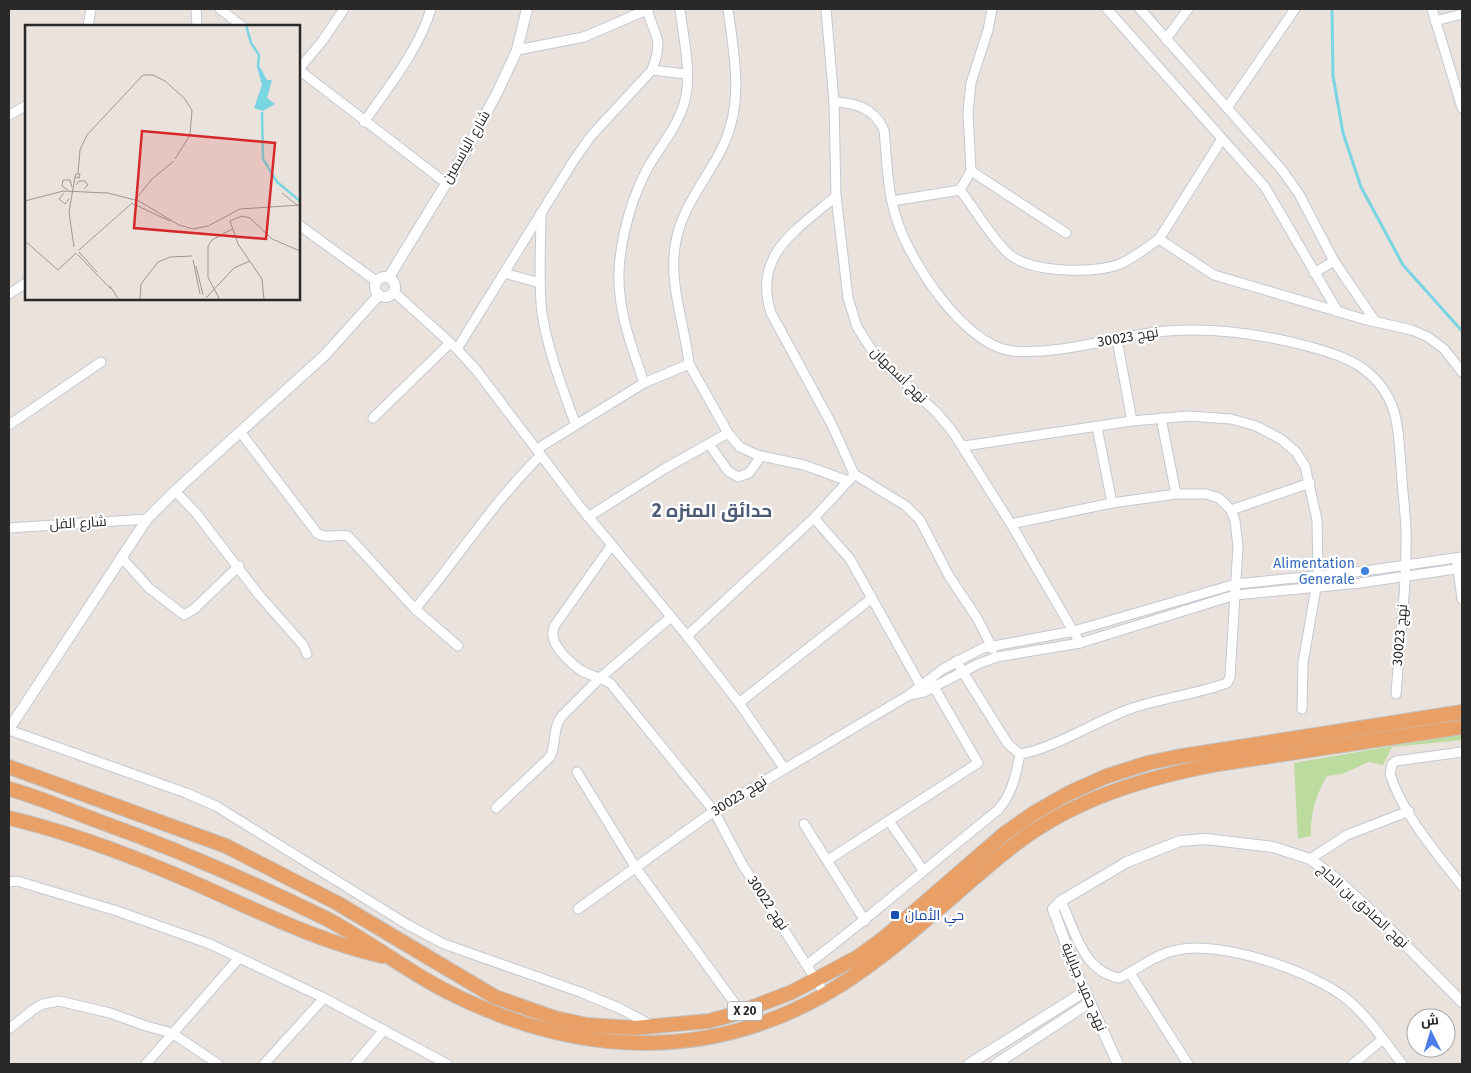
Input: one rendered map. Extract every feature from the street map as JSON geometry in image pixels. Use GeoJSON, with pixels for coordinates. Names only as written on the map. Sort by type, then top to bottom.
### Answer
{"type":"FeatureCollection","features":[{"type":"Feature","properties":{"kind":"highway","name":"X 20"},"geometry":{"type":"LineString","coordinates":[[9,767],[226,846],[337,903],[495,997],[555,1018],[587,1025],[656,1027],[709,1021],[770,1002],[858,957],[884,938],[1004,834],[1069,792],[1107,776],[1148,763],[1176,757],[1462,712]]}},
{"type":"Feature","properties":{"kind":"highway","name":"X 20"},"geometry":{"type":"LineString","coordinates":[[9,789],[146,838],[228,873],[329,920],[396,959],[444,990],[488,1011],[551,1032],[608,1042],[658,1043],[712,1036],[777,1017],[825,994],[868,968],[1015,845],[1077,806],[1113,791],[1170,774],[1218,764],[1462,727]]}},
{"type":"Feature","properties":{"kind":"highway"},"geometry":{"type":"LineString","coordinates":[[9,818],[79,838],[170,872],[313,936],[356,950],[396,959]]}},
{"type":"Feature","properties":{"kind":"street"},"geometry":{"type":"LineString","coordinates":[[88,25],[91,9]]}},
{"type":"Feature","properties":{"kind":"street"},"geometry":{"type":"LineString","coordinates":[[196,9],[197,25]]}},
{"type":"Feature","properties":{"kind":"street"},"geometry":{"type":"LineString","coordinates":[[220,9],[241,25]]}},
{"type":"Feature","properties":{"kind":"street"},"geometry":{"type":"LineString","coordinates":[[300,69],[344,9]]}},
{"type":"Feature","properties":{"kind":"street"},"geometry":{"type":"LineString","coordinates":[[364,122],[419,40],[431,9]]}},
{"type":"Feature","properties":{"kind":"street","name":"شارع الياسمين"},"geometry":{"type":"LineString","coordinates":[[389,277],[466,151],[517,50],[527,9]]}},
{"type":"Feature","properties":{"kind":"street"},"geometry":{"type":"LineString","coordinates":[[373,418],[453,346],[504,273],[591,136],[652,70],[657,54],[658,41],[648,9],[584,37],[517,50]]}},
{"type":"Feature","properties":{"kind":"street"},"geometry":{"type":"LineString","coordinates":[[644,383],[626,326],[619,294],[622,251],[628,215],[639,185],[677,122],[685,100],[686,74],[680,9]]}},
{"type":"Feature","properties":{"kind":"street"},"geometry":{"type":"LineString","coordinates":[[728,9],[737,79],[736,104],[723,146],[687,208],[675,246],[674,269],[689,364],[728,434],[740,447],[761,456],[851,478],[906,506],[920,520],[949,576],[992,646],[996,658]]}},
{"type":"Feature","properties":{"kind":"street","name":"نهج أسمهان"},"geometry":{"type":"LineString","coordinates":[[826,9],[834,102],[836,196],[848,298],[856,327],[875,355],[937,413],[964,446],[1080,643]]}},
{"type":"Feature","properties":{"kind":"street"},"geometry":{"type":"LineString","coordinates":[[960,190],[971,171],[969,99],[992,9]]}},
{"type":"Feature","properties":{"kind":"street"},"geometry":{"type":"LineString","coordinates":[[1107,9],[1269,193],[1338,312]]}},
{"type":"Feature","properties":{"kind":"street"},"geometry":{"type":"LineString","coordinates":[[1140,9],[1282,170],[1299,194],[1334,261],[1376,321]]}},
{"type":"Feature","properties":{"kind":"street"},"geometry":{"type":"LineString","coordinates":[[1166,39],[1188,9]]}},
{"type":"Feature","properties":{"kind":"street"},"geometry":{"type":"LineString","coordinates":[[1227,108],[1295,9]]}},
{"type":"Feature","properties":{"kind":"street"},"geometry":{"type":"LineString","coordinates":[[1432,9],[1462,108]]}},
{"type":"Feature","properties":{"kind":"street"},"geometry":{"type":"LineString","coordinates":[[1435,21],[1462,14]]}},
{"type":"Feature","properties":{"kind":"street"},"geometry":{"type":"LineString","coordinates":[[652,70],[686,74]]}},
{"type":"Feature","properties":{"kind":"street"},"geometry":{"type":"LineString","coordinates":[[300,71],[364,122],[446,183]]}},
{"type":"Feature","properties":{"kind":"street","name":"نهج 30023"},"geometry":{"type":"LineString","coordinates":[[834,102],[856,103],[880,121],[884,130],[892,201],[906,245],[929,283],[961,320],[987,341],[1012,351],[1055,349],[1166,331],[1234,332],[1277,338],[1330,352],[1365,368],[1380,383],[1391,401],[1396,423],[1406,527],[1405,577],[1396,694]]}},
{"type":"Feature","properties":{"kind":"street"},"geometry":{"type":"LineString","coordinates":[[9,114],[25,106]]}},
{"type":"Feature","properties":{"kind":"street"},"geometry":{"type":"LineString","coordinates":[[960,190],[1009,254],[1034,265],[1066,269],[1106,267],[1120,264],[1159,239],[1222,139]]}},
{"type":"Feature","properties":{"kind":"street"},"geometry":{"type":"LineString","coordinates":[[971,171],[1066,232]]}},
{"type":"Feature","properties":{"kind":"street"},"geometry":{"type":"LineString","coordinates":[[892,201],[960,190]]}},
{"type":"Feature","properties":{"kind":"street"},"geometry":{"type":"LineString","coordinates":[[836,196],[789,237],[772,259],[766,277],[766,298],[771,313],[832,425],[851,478]]}},
{"type":"Feature","properties":{"kind":"street"},"geometry":{"type":"LineString","coordinates":[[541,213],[540,283],[542,314],[553,362],[575,423]]}},
{"type":"Feature","properties":{"kind":"street"},"geometry":{"type":"LineString","coordinates":[[300,226],[376,281]]}},
{"type":"Feature","properties":{"kind":"street"},"geometry":{"type":"LineString","coordinates":[[1159,239],[1214,275],[1338,312],[1412,330],[1428,337],[1444,349],[1462,372]]}},
{"type":"Feature","properties":{"kind":"street"},"geometry":{"type":"LineString","coordinates":[[1314,273],[1334,261]]}},
{"type":"Feature","properties":{"kind":"street"},"geometry":{"type":"LineString","coordinates":[[504,273],[540,283]]}},
{"type":"Feature","properties":{"kind":"street"},"geometry":{"type":"LineString","coordinates":[[382,277],[389,277],[395,283],[394,292],[387,297],[379,295],[375,289],[376,281],[382,277]]}},
{"type":"Feature","properties":{"kind":"street"},"geometry":{"type":"LineString","coordinates":[[9,294],[25,284]]}},
{"type":"Feature","properties":{"kind":"street"},"geometry":{"type":"LineString","coordinates":[[394,292],[453,346],[477,371],[588,517],[671,616],[739,703],[784,768]]}},
{"type":"Feature","properties":{"kind":"street"},"geometry":{"type":"LineString","coordinates":[[379,295],[325,356],[175,491],[147,519],[9,730],[186,793],[216,806],[408,924],[444,944],[580,992],[619,1008],[656,1027]]}},
{"type":"Feature","properties":{"kind":"street"},"geometry":{"type":"LineString","coordinates":[[1117,340],[1132,421]]}},
{"type":"Feature","properties":{"kind":"street"},"geometry":{"type":"LineString","coordinates":[[9,424],[101,362]]}},
{"type":"Feature","properties":{"kind":"street"},"geometry":{"type":"LineString","coordinates":[[415,609],[445,574],[498,500],[539,452],[575,423],[644,383],[689,364]]}},
{"type":"Feature","properties":{"kind":"street"},"geometry":{"type":"LineString","coordinates":[[964,446],[1132,421],[1188,416],[1231,419],[1269,432],[1296,452],[1304,466],[1310,484],[1317,520],[1318,576],[1303,663],[1302,709]]}},
{"type":"Feature","properties":{"kind":"street"},"geometry":{"type":"LineString","coordinates":[[1161,418],[1176,494]]}},
{"type":"Feature","properties":{"kind":"street"},"geometry":{"type":"LineString","coordinates":[[1097,427],[1112,504]]}},
{"type":"Feature","properties":{"kind":"street"},"geometry":{"type":"LineString","coordinates":[[241,433],[317,533],[326,537],[338,534],[348,536],[415,609],[458,646]]}},
{"type":"Feature","properties":{"kind":"street"},"geometry":{"type":"LineString","coordinates":[[588,517],[664,469],[728,434]]}},
{"type":"Feature","properties":{"kind":"street"},"geometry":{"type":"LineString","coordinates":[[709,444],[728,471],[738,477],[750,472],[761,456]]}},
{"type":"Feature","properties":{"kind":"street"},"geometry":{"type":"LineString","coordinates":[[687,636],[814,518],[851,478]]}},
{"type":"Feature","properties":{"kind":"street"},"geometry":{"type":"LineString","coordinates":[[1231,510],[1310,484]]}},
{"type":"Feature","properties":{"kind":"street"},"geometry":{"type":"LineString","coordinates":[[175,491],[196,513],[239,566],[259,595],[303,645],[307,654]]}},
{"type":"Feature","properties":{"kind":"street"},"geometry":{"type":"LineString","coordinates":[[1011,524],[1112,504],[1176,494],[1206,494],[1219,498],[1231,510],[1236,521],[1238,546],[1232,660],[1230,678],[1227,683],[1127,710],[1020,754]]}},
{"type":"Feature","properties":{"kind":"street"},"geometry":{"type":"LineString","coordinates":[[814,518],[850,559],[922,688]]}},
{"type":"Feature","properties":{"kind":"street","name":"شارع الفل"},"geometry":{"type":"LineString","coordinates":[[9,528],[147,519]]}},
{"type":"Feature","properties":{"kind":"street"},"geometry":{"type":"LineString","coordinates":[[601,677],[580,670],[573,664],[555,644],[552,630],[611,546]]}},
{"type":"Feature","properties":{"kind":"street"},"geometry":{"type":"LineString","coordinates":[[121,557],[149,588],[184,615],[194,609],[239,566]]}},
{"type":"Feature","properties":{"kind":"street"},"geometry":{"type":"LineString","coordinates":[[1459,557],[1462,599]]}},
{"type":"Feature","properties":{"kind":"street","name":"نهج 30023"},"geometry":{"type":"LineString","coordinates":[[922,688],[928,678],[956,661],[992,646],[1074,632],[1236,584],[1318,576],[1459,557]]}},
{"type":"Feature","properties":{"kind":"street","name":"نهج 30023"},"geometry":{"type":"LineString","coordinates":[[578,909],[714,811],[784,768],[922,688],[934,687],[961,672],[996,658],[1080,643],[1235,595],[1317,588],[1460,568]]}},
{"type":"Feature","properties":{"kind":"street"},"geometry":{"type":"LineString","coordinates":[[739,703],[872,598]]}},
{"type":"Feature","properties":{"kind":"street"},"geometry":{"type":"LineString","coordinates":[[496,808],[550,757],[557,722],[601,677],[671,616]]}},
{"type":"Feature","properties":{"kind":"street"},"geometry":{"type":"LineString","coordinates":[[956,661],[961,672],[1008,744],[1020,754]]}},
{"type":"Feature","properties":{"kind":"street","name":"نهج 30022"},"geometry":{"type":"LineString","coordinates":[[601,677],[611,684],[714,811],[742,864],[808,964],[825,994]]}},
{"type":"Feature","properties":{"kind":"street"},"geometry":{"type":"LineString","coordinates":[[828,860],[978,763],[928,678]]}},
{"type":"Feature","properties":{"kind":"street"},"geometry":{"type":"LineString","coordinates":[[1462,752],[1396,761],[1392,764],[1390,774],[1409,811],[1440,858],[1462,886]]}},
{"type":"Feature","properties":{"kind":"street"},"geometry":{"type":"LineString","coordinates":[[808,964],[864,921],[923,870],[998,810],[1006,801],[1020,754]]}},
{"type":"Feature","properties":{"kind":"street"},"geometry":{"type":"LineString","coordinates":[[577,772],[636,868],[741,1012]]}},
{"type":"Feature","properties":{"kind":"street"},"geometry":{"type":"LineString","coordinates":[[1310,859],[1347,835],[1409,811]]}},
{"type":"Feature","properties":{"kind":"street"},"geometry":{"type":"LineString","coordinates":[[889,821],[923,870]]}},
{"type":"Feature","properties":{"kind":"street"},"geometry":{"type":"LineString","coordinates":[[804,824],[864,921]]}},
{"type":"Feature","properties":{"kind":"street","name":"نهج الصادق بن الحاج"},"geometry":{"type":"LineString","coordinates":[[1053,909],[1061,901],[1127,862],[1180,841],[1206,839],[1273,847],[1310,859],[1332,876],[1377,916],[1462,1002]]}},
{"type":"Feature","properties":{"kind":"street"},"geometry":{"type":"LineString","coordinates":[[9,882],[17,881],[117,911],[210,944],[324,998],[447,1064]]}},
{"type":"Feature","properties":{"kind":"street"},"geometry":{"type":"LineString","coordinates":[[1061,901],[1093,966],[1108,976],[1120,978],[1161,955],[1190,948],[1232,952],[1257,958],[1312,978],[1331,988],[1360,1012],[1402,1064]]}},
{"type":"Feature","properties":{"kind":"street","name":"نهج حميد جبايلية"},"geometry":{"type":"LineString","coordinates":[[1053,909],[1089,1004],[1118,1064]]}},
{"type":"Feature","properties":{"kind":"street"},"geometry":{"type":"LineString","coordinates":[[146,1064],[239,958]]}},
{"type":"Feature","properties":{"kind":"street"},"geometry":{"type":"LineString","coordinates":[[1130,973],[1188,1064]]}},
{"type":"Feature","properties":{"kind":"street"},"geometry":{"type":"LineString","coordinates":[[969,1064],[1084,992]]}},
{"type":"Feature","properties":{"kind":"street"},"geometry":{"type":"LineString","coordinates":[[268,1063],[324,998]]}},
{"type":"Feature","properties":{"kind":"street"},"geometry":{"type":"LineString","coordinates":[[9,1029],[34,1008],[59,1001],[110,1012],[146,1026],[172,1033],[218,1064]]}},
{"type":"Feature","properties":{"kind":"street"},"geometry":{"type":"LineString","coordinates":[[996,1064],[1089,1004]]}},
{"type":"Feature","properties":{"kind":"street"},"geometry":{"type":"LineString","coordinates":[[356,1064],[384,1030]]}},
{"type":"Feature","properties":{"kind":"street"},"geometry":{"type":"LineString","coordinates":[[1353,1064],[1383,1039]]}},
{"type":"Feature","properties":{"kind":"green space"},"geometry":{"type":"Polygon","coordinates":[[[1462,734],[1462,740],[1392,747],[1383,765],[1369,762],[1342,774],[1327,776],[1314,805],[1311,836],[1298,839],[1294,763],[1462,734]]]}},
{"type":"Feature","properties":{"kind":"waterway"},"geometry":{"type":"LineString","coordinates":[[1332,9],[1333,76],[1343,133],[1361,187],[1403,265],[1462,331]]}},
{"type":"Feature","properties":{"kind":"place","name":"Alimentation Generale"},"geometry":{"type":"Point","coordinates":[1365,571]}},
{"type":"Feature","properties":{"kind":"place","name":"حي الأمان"},"geometry":{"type":"Point","coordinates":[895,915]}},
{"type":"Feature","properties":{"kind":"district","name":"حدائق المنزه 2"},"geometry":{"type":"Point","coordinates":[712,510]}}]}
